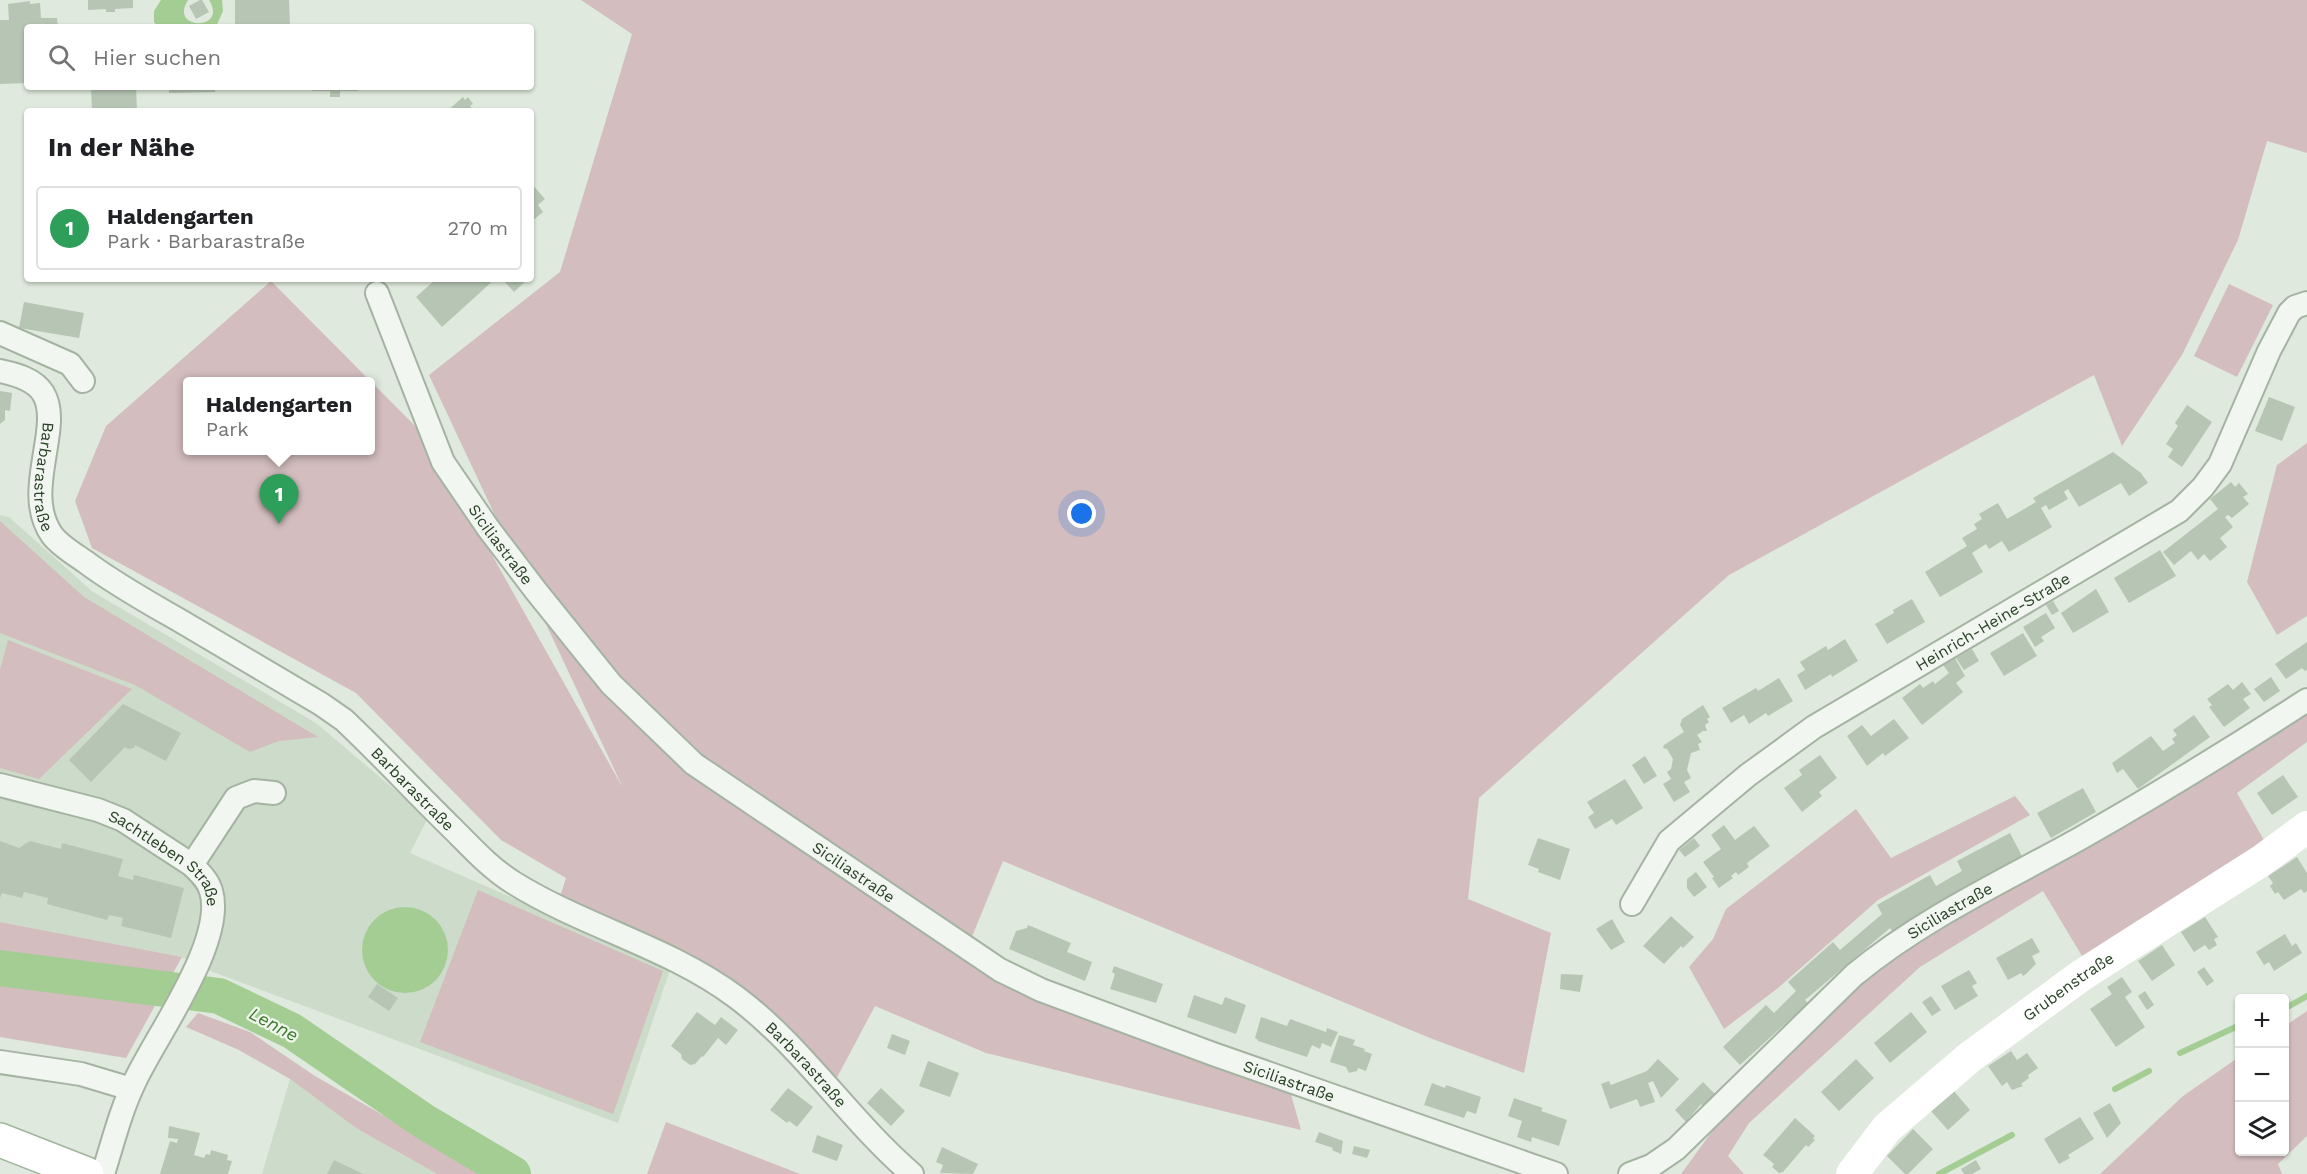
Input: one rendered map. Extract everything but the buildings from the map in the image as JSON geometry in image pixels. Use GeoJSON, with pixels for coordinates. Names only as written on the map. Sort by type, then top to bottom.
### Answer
{"type":"FeatureCollection","features":[{"type":"Feature","properties":{"kind":"main road","name":"Grubenstraße"},"geometry":{"type":"LineString","coordinates":[[1852,1174],[1887,1128],[1970,1057],[2082,975],[2261,861],[2307,827]]}},
{"type":"Feature","properties":{"kind":"main road"},"geometry":{"type":"LineString","coordinates":[[0,1140],[87,1174]]}},
{"type":"Feature","properties":{"kind":"street","name":"Siciliastraße"},"geometry":{"type":"LineString","coordinates":[[377,293],[443,462],[488,528],[574,640],[611,684],[694,764],[976,956],[1020,980],[1213,1054],[1556,1174]]}},
{"type":"Feature","properties":{"kind":"street","name":"Heinrich-Heine-Straße"},"geometry":{"type":"LineString","coordinates":[[1632,904],[1669,841],[1748,775],[1814,727],[2179,511],[2203,487],[2220,464],[2269,351],[2289,313],[2295,307],[2307,303]]}},
{"type":"Feature","properties":{"kind":"street"},"geometry":{"type":"LineString","coordinates":[[0,333],[70,364],[83,381]]}},
{"type":"Feature","properties":{"kind":"street","name":"Barbarastraße"},"geometry":{"type":"LineString","coordinates":[[0,370],[35,385],[43,394],[48,406],[40,500],[43,520],[53,537],[110,580],[321,704],[344,720],[477,853],[510,881],[555,906],[708,977],[738,998],[794,1049],[878,1143],[912,1174]]}},
{"type":"Feature","properties":{"kind":"street","name":"Siciliastraße"},"geometry":{"type":"LineString","coordinates":[[1630,1174],[1651,1166],[1676,1149],[1854,975],[1881,952],[1914,930],[2083,836],[2235,746],[2307,700]]}},
{"type":"Feature","properties":{"kind":"street","name":"Sachtleben Straße"},"geometry":{"type":"LineString","coordinates":[[0,785],[98,810],[123,820],[192,865],[207,882],[214,906],[210,936],[201,958],[131,1089],[103,1174]]}},
{"type":"Feature","properties":{"kind":"street"},"geometry":{"type":"LineString","coordinates":[[192,865],[236,798],[254,791],[274,793]]}},
{"type":"Feature","properties":{"kind":"street"},"geometry":{"type":"LineString","coordinates":[[0,1062],[81,1074],[131,1089]]}},
{"type":"Feature","properties":{"kind":"shaded area"},"geometry":{"type":"Polygon","coordinates":[[[161,0],[188,0],[184,10],[186,17],[191,22],[198,23],[206,22],[211,17],[213,10],[209,0],[222,0],[223,11],[217,24],[156,24],[154,11],[161,0]]]}},
{"type":"Feature","properties":{"kind":"shaded area"},"geometry":{"type":"Polygon","coordinates":[[[581,0],[2307,0],[2307,153],[2267,141],[2238,240],[2182,355],[2122,446],[2094,375],[1729,575],[1479,798],[1468,899],[1551,933],[1524,1073],[1430,1038],[1003,861],[964,956],[1290,1091],[1301,1130],[986,1053],[875,1006],[834,1083],[746,991],[558,903],[566,878],[501,840],[356,693],[92,548],[75,501],[106,426],[272,282],[366,377],[183,377],[183,455],[375,455],[375,386],[425,436],[623,788],[429,375],[560,272],[632,34],[581,0]]]}},
{"type":"Feature","properties":{"kind":"shaded area"},"geometry":{"type":"Polygon","coordinates":[[[2229,284],[2273,305],[2237,377],[2194,356],[2229,284]]]}},
{"type":"Feature","properties":{"kind":"shaded area"},"geometry":{"type":"Polygon","coordinates":[[[2307,443],[2307,616],[2277,635],[2247,582],[2277,465],[2307,443]]]}},
{"type":"Feature","properties":{"kind":"shaded area"},"geometry":{"type":"Polygon","coordinates":[[[0,515],[9,517],[93,592],[316,723],[428,818],[410,853],[671,967],[618,1123],[213,972],[182,957],[0,922],[0,515]]]}},
{"type":"Feature","properties":{"kind":"shaded area"},"geometry":{"type":"Polygon","coordinates":[[[0,521],[84,597],[318,737],[279,741],[250,752],[135,685],[0,633],[0,521]]]}},
{"type":"Feature","properties":{"kind":"shaded area"},"geometry":{"type":"Polygon","coordinates":[[[8,640],[132,689],[39,779],[0,768],[0,669],[8,640]]]}},
{"type":"Feature","properties":{"kind":"shaded area"},"geometry":{"type":"Polygon","coordinates":[[[2307,709],[2307,742],[2237,793],[2268,847],[2085,961],[2043,891],[1920,967],[1749,1123],[1728,1156],[1744,1174],[1681,1174],[1724,1115],[1894,953],[2307,709]]]}},
{"type":"Feature","properties":{"kind":"shaded area"},"geometry":{"type":"Polygon","coordinates":[[[2015,796],[2030,815],[1878,900],[1778,988],[1724,1029],[1689,967],[1713,939],[1726,909],[1856,809],[1891,858],[2015,796]]]}},
{"type":"Feature","properties":{"kind":"shaded area"},"geometry":{"type":"Polygon","coordinates":[[[478,890],[663,971],[613,1114],[420,1042],[478,890]]]}},
{"type":"Feature","properties":{"kind":"shaded area"},"geometry":{"type":"Polygon","coordinates":[[[405,907],[429,914],[441,926],[448,950],[441,974],[429,986],[405,993],[381,986],[369,974],[362,950],[369,926],[381,914],[405,907]]]}},
{"type":"Feature","properties":{"kind":"shaded area"},"geometry":{"type":"Polygon","coordinates":[[[0,922],[182,957],[126,1058],[0,1037],[0,922]]]}},
{"type":"Feature","properties":{"kind":"shaded area"},"geometry":{"type":"Polygon","coordinates":[[[2307,1011],[2307,1136],[2289,1153],[2289,1048],[2289,1023],[2307,1011]]]}},
{"type":"Feature","properties":{"kind":"shaded area"},"geometry":{"type":"Polygon","coordinates":[[[198,1013],[250,1032],[315,1076],[485,1174],[437,1174],[356,1128],[290,1079],[239,1050],[186,1027],[198,1013]]]}},
{"type":"Feature","properties":{"kind":"shaded area"},"geometry":{"type":"Polygon","coordinates":[[[2235,1060],[2235,1156],[2286,1156],[2278,1164],[2282,1174],[2100,1174],[2183,1096],[2235,1060]]]}},
{"type":"Feature","properties":{"kind":"shaded area"},"geometry":{"type":"Polygon","coordinates":[[[290,1079],[356,1128],[437,1174],[262,1174],[290,1079]]]}},
{"type":"Feature","properties":{"kind":"shaded area"},"geometry":{"type":"Polygon","coordinates":[[[666,1122],[800,1174],[647,1174],[666,1122]]]}},
{"type":"Feature","properties":{"kind":"waterway","name":"Lenne"},"geometry":{"type":"LineString","coordinates":[[0,968],[219,996],[292,1031],[425,1122],[513,1174]]}},
{"type":"Feature","properties":{"kind":"waterway"},"geometry":{"type":"LineString","coordinates":[[2289,1006],[2307,996]]}},
{"type":"Feature","properties":{"kind":"waterway"},"geometry":{"type":"LineString","coordinates":[[2180,1053],[2235,1027]]}},
{"type":"Feature","properties":{"kind":"waterway"},"geometry":{"type":"LineString","coordinates":[[2115,1089],[2149,1071]]}},
{"type":"Feature","properties":{"kind":"waterway"},"geometry":{"type":"LineString","coordinates":[[1939,1174],[2012,1135]]}},
{"type":"Feature","properties":{"kind":"place","name":"Haldengarten"},"geometry":{"type":"Point","coordinates":[279,524]}}]}
